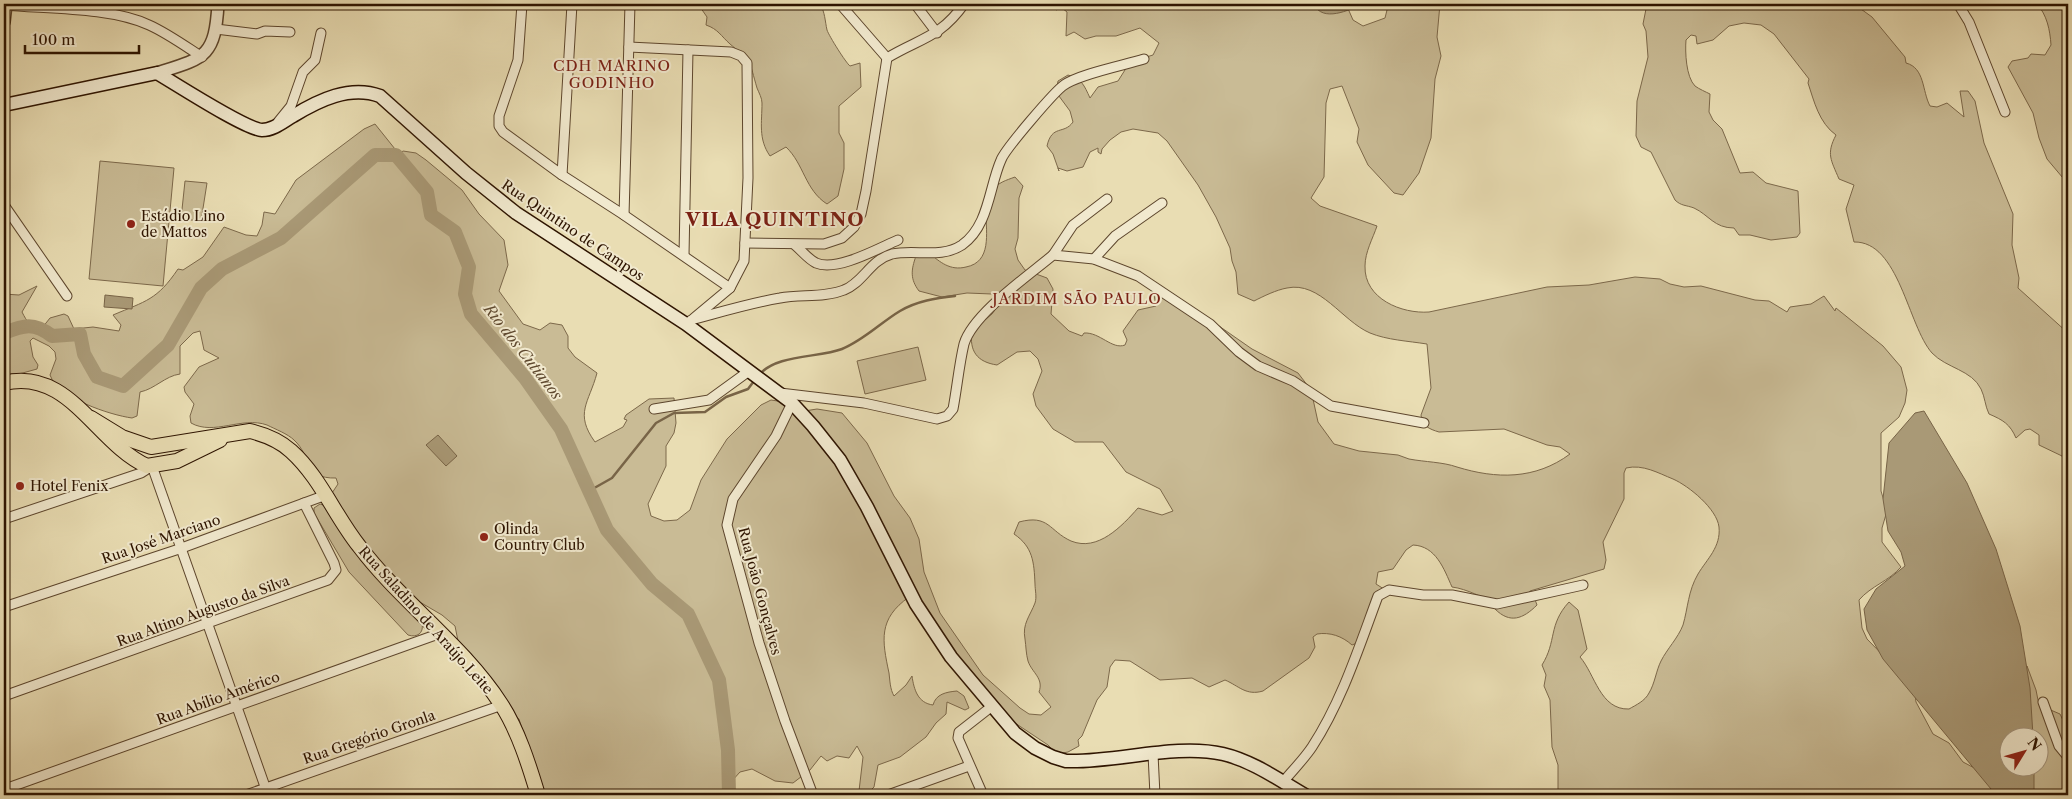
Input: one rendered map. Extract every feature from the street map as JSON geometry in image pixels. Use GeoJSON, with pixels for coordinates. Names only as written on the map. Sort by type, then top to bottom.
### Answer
{"type":"FeatureCollection","features":[{"type":"Feature","properties":{"kind":"main road"},"geometry":{"type":"LineString","coordinates":[[4,105],[157,73],[245,124],[258,129],[272,128]]}},
{"type":"Feature","properties":{"kind":"main road","name":"Rua Quintino de Campos"},"geometry":{"type":"LineString","coordinates":[[272,128],[325,98],[353,93],[372,93],[380,96],[466,174],[516,213],[689,322],[775,389],[792,403],[840,460],[867,507],[916,604],[951,657],[991,707],[1015,733],[1053,757],[1077,761],[1200,750],[1224,754],[1257,767],[1305,795]]}},
{"type":"Feature","properties":{"kind":"main road"},"geometry":{"type":"LineString","coordinates":[[4,383],[16,380],[33,381],[50,387],[92,418],[122,437],[148,447],[154,456],[146,464]]}},
{"type":"Feature","properties":{"kind":"main road"},"geometry":{"type":"LineString","coordinates":[[92,418],[112,440],[146,464],[178,461],[241,431]]}},
{"type":"Feature","properties":{"kind":"main road","name":"Rua Saladino de Araújo Leite"},"geometry":{"type":"LineString","coordinates":[[148,447],[241,431],[267,435],[280,442],[303,463],[358,546],[476,670],[502,705],[520,744],[538,795]]}},
{"type":"Feature","properties":{"kind":"street"},"geometry":{"type":"LineString","coordinates":[[157,73],[202,57],[211,46],[216,30],[218,4]]}},
{"type":"Feature","properties":{"kind":"street"},"geometry":{"type":"LineString","coordinates":[[522,4],[518,60],[500,116],[499,126],[521,147],[562,176],[624,215],[730,288]]}},
{"type":"Feature","properties":{"kind":"street"},"geometry":{"type":"LineString","coordinates":[[562,176],[572,4]]}},
{"type":"Feature","properties":{"kind":"street"},"geometry":{"type":"LineString","coordinates":[[624,215],[630,4]]}},
{"type":"Feature","properties":{"kind":"street"},"geometry":{"type":"LineString","coordinates":[[840,4],[887,58]]}},
{"type":"Feature","properties":{"kind":"street"},"geometry":{"type":"LineString","coordinates":[[915,4],[937,33]]}},
{"type":"Feature","properties":{"kind":"street"},"geometry":{"type":"LineString","coordinates":[[887,58],[937,33],[955,16],[964,4]]}},
{"type":"Feature","properties":{"kind":"street"},"geometry":{"type":"LineString","coordinates":[[1958,4],[1969,22],[2005,112]]}},
{"type":"Feature","properties":{"kind":"street"},"geometry":{"type":"LineString","coordinates":[[4,22],[5,5],[132,18],[150,25],[202,57]]}},
{"type":"Feature","properties":{"kind":"street"},"geometry":{"type":"LineString","coordinates":[[216,30],[257,34],[266,31],[290,32]]}},
{"type":"Feature","properties":{"kind":"street"},"geometry":{"type":"LineString","coordinates":[[272,128],[291,106],[302,72],[315,60],[320,33]]}},
{"type":"Feature","properties":{"kind":"street"},"geometry":{"type":"LineString","coordinates":[[629,47],[731,52],[741,56],[747,63],[748,178],[744,261],[730,288],[689,322]]}},
{"type":"Feature","properties":{"kind":"street"},"geometry":{"type":"LineString","coordinates":[[684,255],[688,50]]}},
{"type":"Feature","properties":{"kind":"street"},"geometry":{"type":"LineString","coordinates":[[745,243],[824,244],[842,238],[854,227],[861,214],[887,58]]}},
{"type":"Feature","properties":{"kind":"street"},"geometry":{"type":"LineString","coordinates":[[689,322],[782,297],[846,290],[875,262],[889,255],[906,252],[950,251],[963,244],[976,230],[995,182],[1001,160],[1017,136],[1064,85],[1144,59]]}},
{"type":"Feature","properties":{"kind":"street"},"geometry":{"type":"LineString","coordinates":[[775,389],[864,403],[937,419],[947,416],[953,409],[965,344],[971,329],[984,314],[1053,255],[1073,224],[1107,198]]}},
{"type":"Feature","properties":{"kind":"street"},"geometry":{"type":"LineString","coordinates":[[1094,259],[1115,236],[1162,202]]}},
{"type":"Feature","properties":{"kind":"street"},"geometry":{"type":"LineString","coordinates":[[5,212],[68,296]]}},
{"type":"Feature","properties":{"kind":"street"},"geometry":{"type":"LineString","coordinates":[[795,245],[807,257],[818,264],[834,265],[898,240]]}},
{"type":"Feature","properties":{"kind":"street"},"geometry":{"type":"LineString","coordinates":[[1053,255],[1094,259],[1138,276],[1210,324],[1239,352],[1258,366],[1293,381],[1331,406],[1424,423]]}},
{"type":"Feature","properties":{"kind":"street"},"geometry":{"type":"LineString","coordinates":[[654,409],[709,400],[751,371]]}},
{"type":"Feature","properties":{"kind":"street","name":"Rua João Gonçalves"},"geometry":{"type":"LineString","coordinates":[[792,403],[776,436],[733,499],[727,525],[759,643],[813,795]]}},
{"type":"Feature","properties":{"kind":"street"},"geometry":{"type":"LineString","coordinates":[[4,519],[127,477],[146,464],[207,624],[266,792]]}},
{"type":"Feature","properties":{"kind":"street","name":"Rua José Marciano"},"geometry":{"type":"LineString","coordinates":[[4,607],[179,548],[326,495]]}},
{"type":"Feature","properties":{"kind":"street","name":"Rua Altino Augusto da Silva"},"geometry":{"type":"LineString","coordinates":[[4,696],[328,580],[336,570],[334,563],[304,503]]}},
{"type":"Feature","properties":{"kind":"street"},"geometry":{"type":"LineString","coordinates":[[1283,782],[1311,748],[1322,730],[1351,670],[1378,596],[1382,592],[1389,590],[1423,595],[1452,595],[1497,604],[1583,586]]}},
{"type":"Feature","properties":{"kind":"street","name":"Rua Abílio Américo"},"geometry":{"type":"LineString","coordinates":[[5,790],[441,633]]}},
{"type":"Feature","properties":{"kind":"street"},"geometry":{"type":"LineString","coordinates":[[2043,702],[2059,746],[2068,757]]}},
{"type":"Feature","properties":{"kind":"street","name":"Rua Gregório Gronla"},"geometry":{"type":"LineString","coordinates":[[246,795],[266,792],[502,705]]}},
{"type":"Feature","properties":{"kind":"street"},"geometry":{"type":"LineString","coordinates":[[983,795],[958,738],[959,732],[991,707]]}},
{"type":"Feature","properties":{"kind":"street"},"geometry":{"type":"LineString","coordinates":[[1154,754],[1155,795]]}},
{"type":"Feature","properties":{"kind":"street"},"geometry":{"type":"LineString","coordinates":[[888,795],[969,766]]}},
{"type":"Feature","properties":{"kind":"shaded area"},"geometry":{"type":"Polygon","coordinates":[[[698,4],[820,4],[824,13],[827,30],[841,55],[850,66],[860,63],[861,87],[839,106],[839,133],[844,143],[844,169],[838,196],[827,204],[814,192],[797,161],[786,147],[770,156],[766,150],[762,137],[762,99],[749,63],[743,55],[716,31],[706,25],[707,17],[698,4]]]}},
{"type":"Feature","properties":{"kind":"shaded area"},"geometry":{"type":"Polygon","coordinates":[[[1054,4],[1346,4],[1353,20],[1363,26],[1385,18],[1388,6],[1386,4],[1440,4],[1437,37],[1441,56],[1435,79],[1431,138],[1419,173],[1403,195],[1394,193],[1368,165],[1357,142],[1359,129],[1342,86],[1330,89],[1326,103],[1324,177],[1311,198],[1320,206],[1377,226],[1366,256],[1366,278],[1378,296],[1397,307],[1418,312],[1429,312],[1547,287],[1589,285],[1635,277],[1660,279],[1670,284],[1684,287],[1701,286],[1755,300],[1769,301],[1787,312],[1790,307],[1811,304],[1824,296],[1835,311],[1836,308],[1883,346],[1901,367],[1907,390],[1905,403],[1899,417],[1881,433],[1881,491],[1887,511],[1882,528],[1882,542],[1901,567],[1859,600],[1862,628],[1867,639],[1914,687],[1916,702],[1933,734],[1949,743],[1963,762],[1982,772],[2000,770],[2000,776],[2050,776],[2050,726],[2021,726],[2027,666],[2036,690],[2039,705],[2060,714],[2068,731],[2068,795],[1558,795],[1558,765],[1552,747],[1550,700],[1544,686],[1546,675],[1542,665],[1550,648],[1555,626],[1562,610],[1569,602],[1578,610],[1587,649],[1580,657],[1599,690],[1611,704],[1619,708],[1629,709],[1643,701],[1651,689],[1661,661],[1683,625],[1695,580],[1718,541],[1719,527],[1717,520],[1701,499],[1673,479],[1644,468],[1632,467],[1626,468],[1624,473],[1624,499],[1603,542],[1606,560],[1604,569],[1530,591],[1527,594],[1534,597],[1537,605],[1527,614],[1516,618],[1506,617],[1495,609],[1497,602],[1452,587],[1442,566],[1433,554],[1428,549],[1413,545],[1406,550],[1393,569],[1378,572],[1376,584],[1387,591],[1371,604],[1368,609],[1364,633],[1358,642],[1352,645],[1336,635],[1317,634],[1313,637],[1315,647],[1309,658],[1263,691],[1257,692],[1243,690],[1225,680],[1209,687],[1192,678],[1160,680],[1130,661],[1115,660],[1110,667],[1107,687],[1097,700],[1082,736],[1078,740],[1079,746],[1068,752],[1057,754],[1048,745],[1009,719],[909,597],[892,614],[887,622],[885,631],[885,650],[894,696],[906,685],[912,676],[916,691],[924,702],[933,705],[936,698],[942,694],[957,691],[964,696],[969,708],[965,710],[947,702],[946,714],[936,723],[926,737],[900,757],[878,765],[874,787],[867,794],[861,794],[859,791],[863,757],[857,746],[849,758],[837,756],[827,761],[821,756],[810,770],[793,783],[775,781],[752,769],[740,772],[731,782],[737,795],[543,795],[519,719],[513,715],[458,641],[455,626],[442,615],[389,584],[332,493],[338,484],[336,478],[318,475],[313,471],[300,446],[294,440],[267,425],[248,423],[209,428],[191,423],[190,416],[194,404],[185,392],[184,387],[199,367],[219,358],[204,350],[200,331],[193,333],[180,346],[180,374],[140,392],[137,416],[132,418],[98,409],[63,391],[50,375],[56,359],[55,352],[49,346],[33,338],[30,341],[33,357],[38,365],[37,369],[19,374],[4,374],[4,294],[19,295],[37,286],[22,312],[32,326],[35,327],[42,328],[50,318],[64,314],[68,316],[74,329],[93,327],[119,331],[121,325],[113,315],[150,298],[164,287],[178,269],[183,270],[203,257],[224,227],[246,235],[257,236],[262,225],[264,212],[275,214],[296,180],[364,129],[375,124],[399,154],[403,151],[416,153],[462,190],[479,214],[504,240],[508,265],[499,291],[523,324],[540,330],[550,323],[562,325],[568,336],[568,348],[575,357],[597,373],[587,400],[584,415],[585,423],[595,442],[623,427],[627,420],[624,419],[626,415],[649,399],[674,398],[676,423],[674,433],[666,446],[666,466],[648,504],[651,516],[664,521],[677,520],[690,510],[701,480],[727,439],[761,405],[771,400],[784,402],[792,413],[817,409],[842,413],[867,443],[894,496],[910,518],[919,539],[924,572],[940,613],[983,675],[1020,708],[1029,714],[1041,715],[1051,707],[1039,692],[1039,679],[1030,665],[1027,656],[1024,634],[1027,620],[1035,603],[1036,594],[1034,569],[1029,550],[1014,534],[1019,522],[1037,520],[1048,525],[1071,541],[1091,543],[1109,535],[1138,508],[1162,515],[1173,511],[1160,489],[1126,472],[1103,442],[1075,442],[1053,429],[1036,406],[1033,394],[1042,371],[1038,359],[1030,351],[1017,352],[997,365],[984,361],[976,354],[973,350],[972,331],[992,314],[999,304],[992,294],[967,293],[942,297],[919,291],[916,287],[912,274],[916,256],[929,253],[941,262],[955,268],[966,267],[980,259],[986,246],[987,205],[994,188],[1002,182],[1015,177],[1023,186],[1019,198],[1018,238],[1015,249],[1018,260],[1025,270],[1047,278],[1053,289],[1051,314],[1069,331],[1082,336],[1084,333],[1090,333],[1115,345],[1125,345],[1127,340],[1123,331],[1138,310],[1156,306],[1154,295],[1156,291],[1164,290],[1173,294],[1252,349],[1298,373],[1311,390],[1318,422],[1334,444],[1359,451],[1398,455],[1409,459],[1446,464],[1486,474],[1501,475],[1529,473],[1543,469],[1557,463],[1570,454],[1560,447],[1547,445],[1504,429],[1439,432],[1432,430],[1424,424],[1421,415],[1431,388],[1427,344],[1390,339],[1370,333],[1320,296],[1310,290],[1299,287],[1279,290],[1254,301],[1238,294],[1236,272],[1230,248],[1216,217],[1198,185],[1167,141],[1158,133],[1133,129],[1121,132],[1110,140],[1102,149],[1101,154],[1098,152],[1098,148],[1090,152],[1083,167],[1067,171],[1058,168],[1059,171],[1053,154],[1047,146],[1049,139],[1055,132],[1070,126],[1073,122],[1070,111],[1056,92],[1058,81],[1068,75],[1076,78],[1084,86],[1090,98],[1098,87],[1118,81],[1130,62],[1153,55],[1159,43],[1140,28],[1116,36],[1096,36],[1085,39],[1074,32],[1066,36],[1067,12],[1062,8],[1056,10],[1054,4]]]}},
{"type":"Feature","properties":{"kind":"shaded area"},"geometry":{"type":"Polygon","coordinates":[[[1314,4],[1362,4],[1344,12],[1330,14],[1318,10],[1314,4]]]}},
{"type":"Feature","properties":{"kind":"shaded area"},"geometry":{"type":"Polygon","coordinates":[[[1647,4],[1854,4],[1872,17],[1905,57],[1906,63],[1917,70],[1930,106],[1937,107],[1947,103],[1964,117],[1960,91],[1968,91],[1975,101],[1984,143],[2013,214],[2012,245],[2019,278],[2018,288],[2068,333],[2068,466],[2062,456],[2039,445],[2039,435],[2030,429],[2025,430],[2016,438],[2006,423],[1989,414],[1982,392],[1972,377],[1944,362],[1932,353],[1916,324],[1901,287],[1882,255],[1869,245],[1854,242],[1846,209],[1854,185],[1839,179],[1832,162],[1830,152],[1836,135],[1821,118],[1808,83],[1809,79],[1774,34],[1761,25],[1744,23],[1729,26],[1713,40],[1697,44],[1696,36],[1691,35],[1686,40],[1688,71],[1695,86],[1710,94],[1709,112],[1713,120],[1722,129],[1740,173],[1753,172],[1766,183],[1798,191],[1800,233],[1797,237],[1771,240],[1750,235],[1739,235],[1734,228],[1721,226],[1694,208],[1675,200],[1651,152],[1641,147],[1636,136],[1637,101],[1648,57],[1646,31],[1643,24],[1647,4]]]}},
{"type":"Feature","properties":{"kind":"shaded area"},"geometry":{"type":"Polygon","coordinates":[[[2037,4],[2068,4],[2068,184],[2047,159],[2039,138],[2033,113],[2008,67],[2012,61],[2028,58],[2031,54],[2045,55],[2051,45],[2047,23],[2037,4]]]}},
{"type":"Feature","properties":{"kind":"shaded area","name":"Estádio Lino de Mattos"},"geometry":{"type":"Polygon","coordinates":[[[100,161],[174,168],[163,286],[89,279],[100,161]]]}},
{"type":"Feature","properties":{"kind":"shaded area"},"geometry":{"type":"Polygon","coordinates":[[[185,181],[207,183],[201,221],[181,219],[185,181]]]}},
{"type":"Feature","properties":{"kind":"shaded area"},"geometry":{"type":"Polygon","coordinates":[[[105,295],[133,298],[132,309],[104,307],[105,295]]]}},
{"type":"Feature","properties":{"kind":"shaded area"},"geometry":{"type":"Polygon","coordinates":[[[918,347],[926,380],[865,394],[857,361],[918,347]]]}},
{"type":"Feature","properties":{"kind":"shaded area"},"geometry":{"type":"Polygon","coordinates":[[[1924,411],[1967,483],[1996,549],[2020,626],[2030,688],[2032,726],[2000,726],[2000,776],[2034,776],[2034,790],[2025,795],[1996,795],[1883,659],[1867,630],[1864,609],[1876,589],[1905,566],[1901,552],[1888,531],[1883,499],[1889,443],[1915,413],[1924,411]]]}},
{"type":"Feature","properties":{"kind":"shaded area"},"geometry":{"type":"Polygon","coordinates":[[[438,435],[457,456],[446,466],[426,445],[438,435]]]}},
{"type":"Feature","properties":{"kind":"shaded area"},"geometry":{"type":"Polygon","coordinates":[[[320,504],[326,506],[362,562],[422,624],[422,630],[419,634],[414,636],[408,635],[349,572],[314,513],[314,508],[320,504]]]}},
{"type":"Feature","properties":{"kind":"waterway","name":"Rio dos Cutianos"},"geometry":{"type":"LineString","coordinates":[[4,333],[29,326],[40,328],[52,336],[80,334],[84,354],[97,377],[123,386],[168,345],[201,288],[222,269],[281,238],[375,155],[396,155],[427,192],[431,215],[455,232],[469,267],[465,294],[471,314],[525,378],[561,429],[607,530],[652,584],[688,614],[719,680],[728,750],[729,795]]}},
{"type":"Feature","properties":{"kind":"waterway"},"geometry":{"type":"LineString","coordinates":[[759,375],[776,363],[842,349],[858,341],[900,311],[920,302],[955,296]]}},
{"type":"Feature","properties":{"kind":"waterway"},"geometry":{"type":"LineString","coordinates":[[589,491],[612,478],[656,423],[674,413],[705,412],[726,397],[748,389],[754,381]]}},
{"type":"Feature","properties":{"kind":"place","name":"Estádio Lino de Mattos"},"geometry":{"type":"Point","coordinates":[131,224]}},
{"type":"Feature","properties":{"kind":"place","name":"Hotel Fenix"},"geometry":{"type":"Point","coordinates":[20,486]}},
{"type":"Feature","properties":{"kind":"place","name":"Olinda Country Club"},"geometry":{"type":"Point","coordinates":[484,537]}},
{"type":"Feature","properties":{"kind":"district","name":"CDH MARINO GODINHO"},"geometry":{"type":"Point","coordinates":[612,74]}},
{"type":"Feature","properties":{"kind":"district","name":"VILA QUINTINO"},"geometry":{"type":"Point","coordinates":[775,219]}},
{"type":"Feature","properties":{"kind":"district","name":"JARDIM SÃO PAULO"},"geometry":{"type":"Point","coordinates":[1077,299]}}]}
